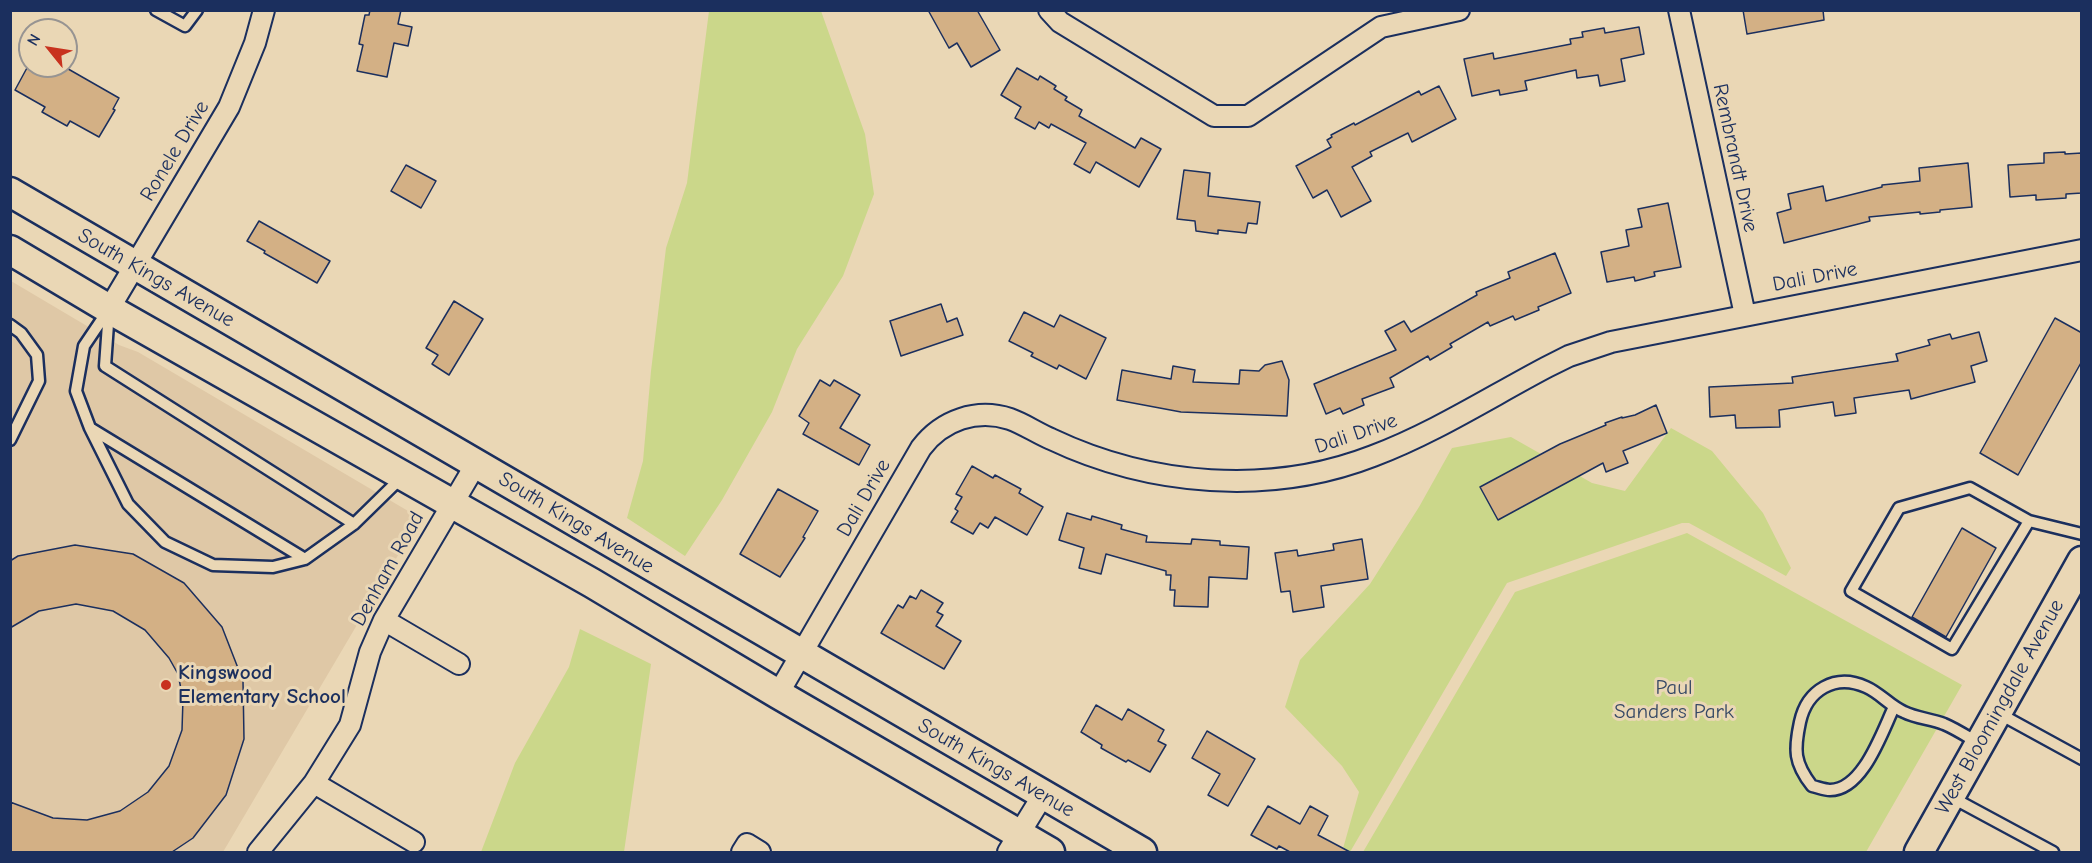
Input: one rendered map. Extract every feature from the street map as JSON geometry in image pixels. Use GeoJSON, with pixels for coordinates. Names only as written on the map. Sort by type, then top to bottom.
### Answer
{"type":"FeatureCollection","features":[{"type":"Feature","properties":{"kind":"main road","name":"South Kings Avenue"},"geometry":{"type":"LineString","coordinates":[[10,192],[1142,852]]}},
{"type":"Feature","properties":{"kind":"main road","name":"South Kings Avenue"},"geometry":{"type":"LineString","coordinates":[[10,250],[109,309],[592,583],[778,694],[1013,843],[1050,852]]}},
{"type":"Feature","properties":{"kind":"main road","name":"West Bloomingdale Avenue"},"geometry":{"type":"LineString","coordinates":[[1919,852],[2082,561]]}},
{"type":"Feature","properties":{"kind":"street","name":"Ronele Drive"},"geometry":{"type":"LineString","coordinates":[[109,309],[229,107],[255,43],[264,10]]}},
{"type":"Feature","properties":{"kind":"street"},"geometry":{"type":"LineString","coordinates":[[1049,10],[1060,22],[1214,116],[1248,116],[1379,19],[1459,10]]}},
{"type":"Feature","properties":{"kind":"street","name":"Rembrandt Drive"},"geometry":{"type":"LineString","coordinates":[[1679,10],[1745,315]]}},
{"type":"Feature","properties":{"kind":"street","name":"Dali Drive"},"geometry":{"type":"LineString","coordinates":[[778,694],[921,448],[936,432],[957,420],[981,415],[1001,417],[1091,456],[1155,474],[1232,481],[1285,478],[1348,465],[1384,452],[1429,431],[1547,367],[1593,347],[1647,333],[2082,250]]}},
{"type":"Feature","properties":{"kind":"street","name":"Denham Road"},"geometry":{"type":"LineString","coordinates":[[258,852],[314,783],[350,724],[370,652],[384,620],[476,464]]}},
{"type":"Feature","properties":{"kind":"street"},"geometry":{"type":"LineString","coordinates":[[384,620],[459,664]]}},
{"type":"Feature","properties":{"kind":"street"},"geometry":{"type":"LineString","coordinates":[[314,783],[414,842]]}},
{"type":"Feature","properties":{"kind":"street"},"geometry":{"type":"LineString","coordinates":[[1013,843],[1042,795]]}},
{"type":"Feature","properties":{"kind":"street"},"geometry":{"type":"LineString","coordinates":[[742,852],[747,844],[760,852]]}},
{"type":"Feature","properties":{"kind":"lane"},"geometry":{"type":"LineString","coordinates":[[156,10],[185,26],[197,10]]}},
{"type":"Feature","properties":{"kind":"lane"},"geometry":{"type":"LineString","coordinates":[[109,309],[84,346],[76,391],[90,428],[128,504],[165,542],[213,565],[273,567],[305,559],[354,524],[403,476]]}},
{"type":"Feature","properties":{"kind":"lane"},"geometry":{"type":"LineString","coordinates":[[109,309],[105,366],[354,524]]}},
{"type":"Feature","properties":{"kind":"lane"},"geometry":{"type":"LineString","coordinates":[[10,325],[21,333],[37,355],[39,381],[10,440]]}},
{"type":"Feature","properties":{"kind":"lane"},"geometry":{"type":"LineString","coordinates":[[90,428],[305,559]]}},
{"type":"Feature","properties":{"kind":"lane"},"geometry":{"type":"LineString","coordinates":[[2029,520],[1952,649],[1851,591],[1899,508],[1970,488],[2029,520],[2082,534]]}},
{"type":"Feature","properties":{"kind":"lane"},"geometry":{"type":"LineString","coordinates":[[1894,707],[1859,774],[1845,786],[1830,790],[1812,786],[1800,770],[1795,745],[1801,718],[1810,698],[1824,686],[1841,682],[1854,683],[1868,688],[1906,714],[1946,724],[1980,744]]}},
{"type":"Feature","properties":{"kind":"lane"},"geometry":{"type":"LineString","coordinates":[[1997,713],[2082,759]]}},
{"type":"Feature","properties":{"kind":"lane"},"geometry":{"type":"LineString","coordinates":[[1951,796],[2053,852]]}},
{"type":"Feature","properties":{"kind":"shaded area","name":"Kingswood Elementary School"},"geometry":{"type":"Polygon","coordinates":[[[11,281],[119,345],[138,352],[420,518],[223,852],[11,852],[11,281]]]}},
{"type":"Feature","properties":{"kind":"green space"},"geometry":{"type":"Polygon","coordinates":[[[709,11],[821,11],[865,134],[874,194],[843,276],[797,349],[772,412],[722,500],[685,556],[627,518],[643,461],[666,248],[687,183],[709,11]]]}},
{"type":"Feature","properties":{"kind":"green space"},"geometry":{"type":"Polygon","coordinates":[[[1671,428],[1712,451],[1763,513],[1791,568],[1786,576],[1689,523],[1682,523],[1507,583],[1350,852],[1342,852],[1359,792],[1342,766],[1285,707],[1300,660],[1370,584],[1419,507],[1452,448],[1511,437],[1592,483],[1625,491],[1671,428]]]}},
{"type":"Feature","properties":{"kind":"green space","name":"Paul Sanders Park"},"geometry":{"type":"Polygon","coordinates":[[[1687,533],[1962,685],[1866,852],[1363,852],[1515,592],[1687,533]]]}},
{"type":"Feature","properties":{"kind":"green space"},"geometry":{"type":"Polygon","coordinates":[[[580,629],[651,664],[624,852],[481,852],[515,763],[569,667],[580,629]]]}},
{"type":"Feature","properties":{"kind":"building"},"geometry":{"type":"Polygon","coordinates":[[[370,10],[401,10],[398,24],[412,27],[408,46],[394,43],[387,77],[357,71],[363,45],[359,44],[365,15],[369,15],[370,10]]]}},
{"type":"Feature","properties":{"kind":"building"},"geometry":{"type":"Polygon","coordinates":[[[928,10],[977,10],[1000,50],[971,67],[957,43],[949,48],[928,10]]]}},
{"type":"Feature","properties":{"kind":"building"},"geometry":{"type":"Polygon","coordinates":[[[1743,10],[1823,10],[1824,20],[1747,34],[1743,10]]]}},
{"type":"Feature","properties":{"kind":"building"},"geometry":{"type":"Polygon","coordinates":[[[1639,27],[1644,54],[1621,59],[1625,81],[1600,86],[1598,75],[1577,78],[1576,70],[1525,81],[1527,90],[1500,95],[1499,90],[1472,96],[1464,59],[1493,53],[1494,59],[1571,44],[1570,39],[1583,37],[1582,32],[1604,28],[1605,33],[1639,27]]]}},
{"type":"Feature","properties":{"kind":"building"},"geometry":{"type":"Polygon","coordinates":[[[1017,68],[1038,80],[1040,76],[1056,86],[1054,89],[1067,97],[1065,100],[1082,110],[1079,116],[1135,148],[1141,138],[1161,149],[1139,187],[1096,162],[1090,173],[1074,164],[1086,143],[1051,124],[1049,128],[1039,122],[1035,129],[1015,118],[1021,107],[1001,95],[1017,68]]]}},
{"type":"Feature","properties":{"kind":"building"},"geometry":{"type":"Polygon","coordinates":[[[78,75],[119,98],[113,109],[115,110],[99,137],[70,121],[67,126],[42,112],[45,107],[15,90],[22,78],[78,78],[78,75]]]}},
{"type":"Feature","properties":{"kind":"building"},"geometry":{"type":"Polygon","coordinates":[[[1439,86],[1456,119],[1412,142],[1408,133],[1370,152],[1372,156],[1352,167],[1371,201],[1341,217],[1327,190],[1313,198],[1296,166],[1331,147],[1327,140],[1332,137],[1331,135],[1419,91],[1421,95],[1439,86]]]}},
{"type":"Feature","properties":{"kind":"building"},"geometry":{"type":"Polygon","coordinates":[[[2065,152],[2065,154],[2082,153],[2082,193],[2066,194],[2066,198],[2036,200],[2036,195],[2010,197],[2008,165],[2044,163],[2044,153],[2065,152]]]}},
{"type":"Feature","properties":{"kind":"building"},"geometry":{"type":"Polygon","coordinates":[[[1968,163],[1972,207],[1920,214],[1920,212],[1869,217],[1870,221],[1784,243],[1777,213],[1791,209],[1788,194],[1823,186],[1826,201],[1882,187],[1882,185],[1920,181],[1919,168],[1968,163]]]}},
{"type":"Feature","properties":{"kind":"building"},"geometry":{"type":"Polygon","coordinates":[[[406,165],[436,181],[421,208],[391,191],[406,165]]]}},
{"type":"Feature","properties":{"kind":"building"},"geometry":{"type":"Polygon","coordinates":[[[1184,170],[1210,173],[1208,196],[1260,202],[1257,224],[1248,223],[1246,233],[1218,230],[1218,234],[1196,231],[1195,221],[1177,219],[1184,170]]]}},
{"type":"Feature","properties":{"kind":"building"},"geometry":{"type":"Polygon","coordinates":[[[1668,203],[1681,267],[1654,272],[1655,276],[1635,281],[1634,277],[1607,282],[1601,252],[1629,246],[1626,230],[1642,227],[1638,209],[1668,203]]]}},
{"type":"Feature","properties":{"kind":"building"},"geometry":{"type":"Polygon","coordinates":[[[259,221],[330,261],[317,283],[247,241],[259,221]]]}},
{"type":"Feature","properties":{"kind":"building"},"geometry":{"type":"Polygon","coordinates":[[[1555,253],[1571,293],[1515,320],[1513,316],[1490,326],[1488,322],[1450,344],[1452,347],[1430,360],[1428,356],[1390,378],[1394,387],[1362,399],[1364,405],[1343,414],[1340,408],[1326,414],[1314,384],[1396,350],[1385,331],[1404,321],[1411,332],[1477,295],[1476,292],[1510,278],[1508,272],[1555,253]]]}},
{"type":"Feature","properties":{"kind":"building"},"geometry":{"type":"Polygon","coordinates":[[[454,301],[483,319],[449,375],[432,364],[438,355],[426,348],[454,301]]]}},
{"type":"Feature","properties":{"kind":"building"},"geometry":{"type":"Polygon","coordinates":[[[941,304],[947,322],[957,318],[963,335],[901,356],[890,321],[941,304]]]}},
{"type":"Feature","properties":{"kind":"building"},"geometry":{"type":"Polygon","coordinates":[[[1024,312],[1054,327],[1060,315],[1106,338],[1086,379],[1059,365],[1057,369],[1031,356],[1033,353],[1009,341],[1024,312]]]}},
{"type":"Feature","properties":{"kind":"building"},"geometry":{"type":"Polygon","coordinates":[[[2055,318],[2082,333],[2082,361],[2018,475],[1980,453],[2055,318]]]}},
{"type":"Feature","properties":{"kind":"building"},"geometry":{"type":"Polygon","coordinates":[[[1979,332],[1987,361],[1971,366],[1975,382],[1911,399],[1909,390],[1854,398],[1856,413],[1835,416],[1833,402],[1779,410],[1780,427],[1736,428],[1735,415],[1710,417],[1709,387],[1793,383],[1792,377],[1898,361],[1896,354],[1930,345],[1928,340],[1950,334],[1952,339],[1979,332]]]}},
{"type":"Feature","properties":{"kind":"building"},"geometry":{"type":"Polygon","coordinates":[[[1282,361],[1289,380],[1287,416],[1181,412],[1117,400],[1122,370],[1171,379],[1173,366],[1195,370],[1193,382],[1239,384],[1240,370],[1259,371],[1265,365],[1282,361]]]}},
{"type":"Feature","properties":{"kind":"building"},"geometry":{"type":"Polygon","coordinates":[[[820,380],[830,386],[834,380],[860,395],[840,428],[870,445],[859,465],[803,434],[809,423],[799,416],[820,380]]]}},
{"type":"Feature","properties":{"kind":"building"},"geometry":{"type":"Polygon","coordinates":[[[1656,405],[1667,433],[1623,451],[1628,463],[1606,472],[1603,463],[1498,520],[1480,487],[1560,444],[1606,425],[1605,423],[1635,415],[1656,405]]]}},
{"type":"Feature","properties":{"kind":"building"},"geometry":{"type":"Polygon","coordinates":[[[972,466],[993,478],[995,475],[1021,489],[1019,493],[1043,507],[1027,535],[995,517],[988,528],[980,523],[973,534],[951,522],[958,511],[955,509],[962,497],[956,494],[972,466]]]}},
{"type":"Feature","properties":{"kind":"building"},"geometry":{"type":"Polygon","coordinates":[[[778,489],[818,511],[803,537],[805,538],[780,577],[740,554],[778,489]]]}},
{"type":"Feature","properties":{"kind":"building"},"geometry":{"type":"Polygon","coordinates":[[[1067,513],[1091,520],[1092,516],[1122,525],[1121,529],[1147,536],[1146,542],[1191,544],[1192,539],[1220,541],[1220,545],[1249,547],[1247,579],[1209,577],[1208,607],[1174,606],[1175,590],[1170,590],[1171,575],[1166,575],[1166,571],[1106,554],[1101,574],[1079,568],[1084,548],[1059,540],[1067,513]]]}},
{"type":"Feature","properties":{"kind":"building"},"geometry":{"type":"Polygon","coordinates":[[[1962,528],[1996,548],[1946,637],[1912,617],[1962,528]]]}},
{"type":"Feature","properties":{"kind":"building"},"geometry":{"type":"Polygon","coordinates":[[[1362,539],[1368,579],[1321,586],[1324,607],[1293,612],[1290,591],[1281,592],[1275,553],[1297,550],[1298,556],[1334,550],[1333,544],[1362,539]]]}},
{"type":"Feature","properties":{"kind":"building"},"geometry":{"type":"Polygon","coordinates":[[[75,545],[133,554],[184,583],[222,627],[243,681],[244,739],[226,795],[193,838],[172,852],[10,852],[10,802],[53,818],[87,820],[120,811],[148,792],[169,766],[182,730],[183,699],[178,674],[169,658],[145,630],[113,611],[76,604],[39,611],[10,628],[10,561],[18,556],[75,545]]]}},
{"type":"Feature","properties":{"kind":"building"},"geometry":{"type":"Polygon","coordinates":[[[921,590],[943,603],[937,612],[943,615],[936,626],[961,641],[944,669],[881,633],[898,605],[903,608],[910,596],[916,599],[921,590]]]}},
{"type":"Feature","properties":{"kind":"building"},"geometry":{"type":"Polygon","coordinates":[[[1096,705],[1122,720],[1128,709],[1164,730],[1158,741],[1166,745],[1150,772],[1101,748],[1102,745],[1081,732],[1096,705]]]}},
{"type":"Feature","properties":{"kind":"building"},"geometry":{"type":"Polygon","coordinates":[[[1207,731],[1255,759],[1228,806],[1208,795],[1220,774],[1192,758],[1207,731]]]}},
{"type":"Feature","properties":{"kind":"building"},"geometry":{"type":"Polygon","coordinates":[[[1268,806],[1300,824],[1310,806],[1328,816],[1318,835],[1350,852],[1290,852],[1279,846],[1277,849],[1251,835],[1268,806]]]}},
{"type":"Feature","properties":{"kind":"place","name":"Kingswood Elementary School"},"geometry":{"type":"Point","coordinates":[166,685]}}]}
